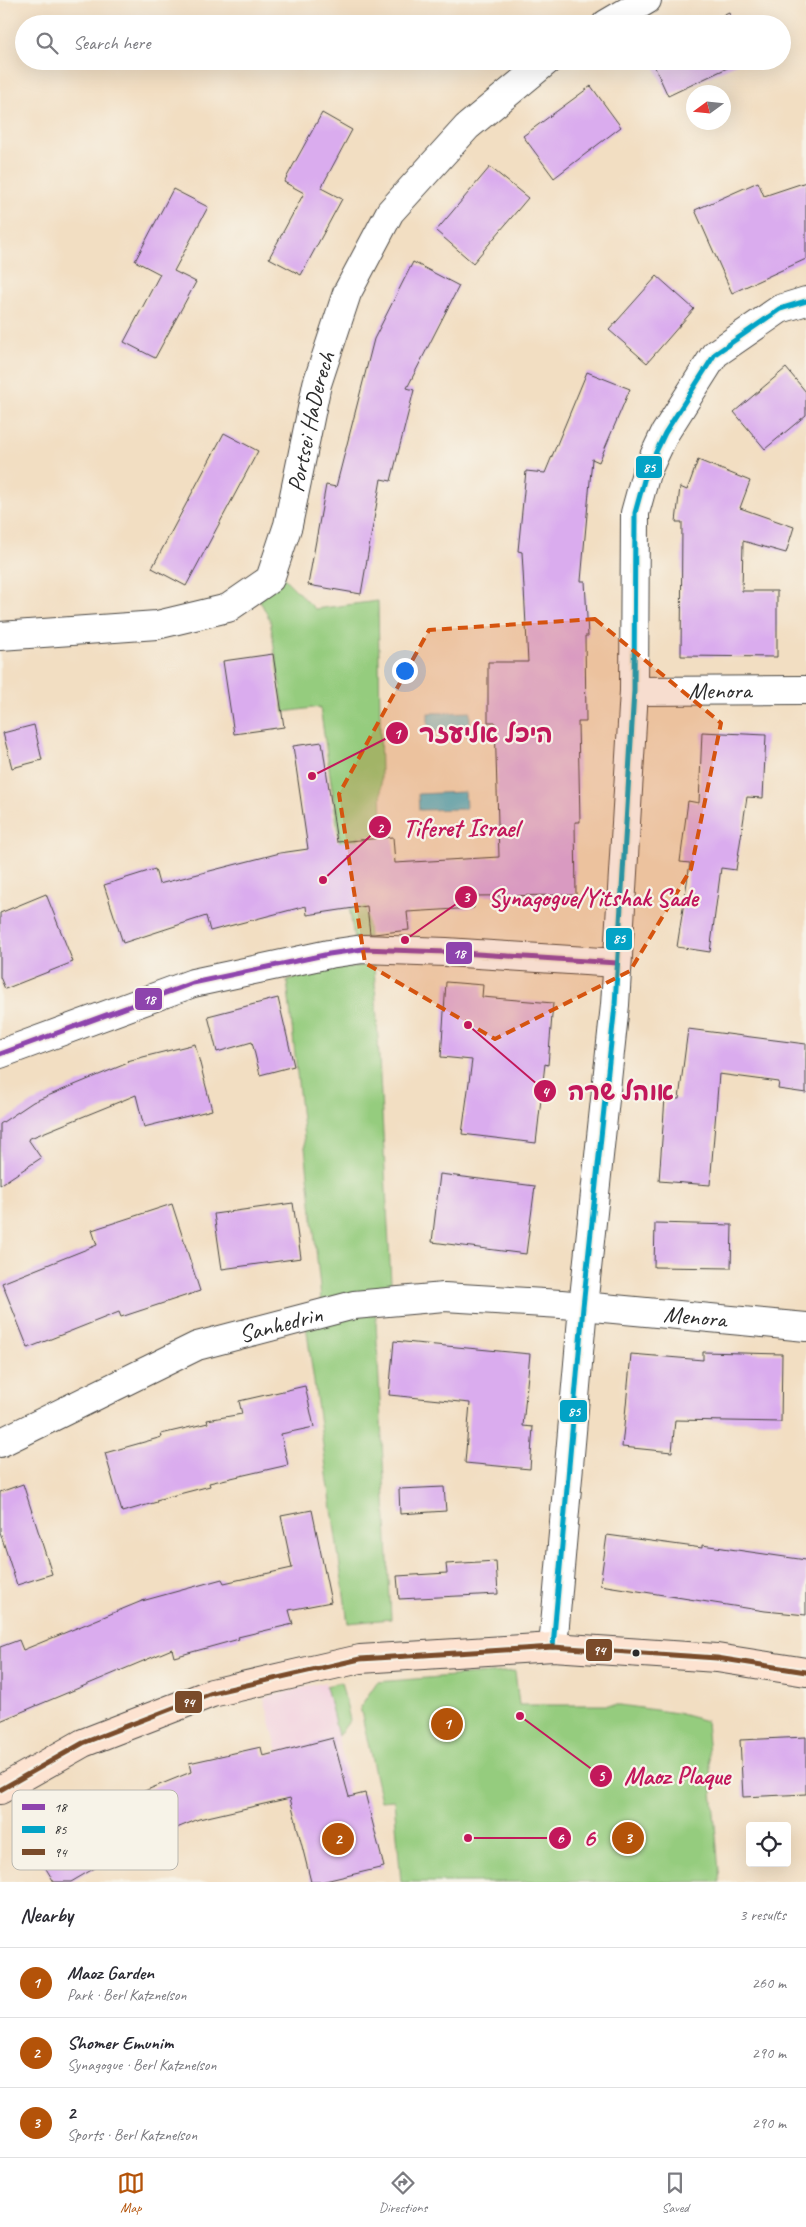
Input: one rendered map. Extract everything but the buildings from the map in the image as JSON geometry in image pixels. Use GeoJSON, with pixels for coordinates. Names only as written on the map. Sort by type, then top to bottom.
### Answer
{"type":"FeatureCollection","features":[{"type":"Feature","properties":{"kind":"street"},"geometry":{"type":"LineString","coordinates":[[621,15],[647,0]]}},
{"type":"Feature","properties":{"kind":"street","name":"Portsei HaDerech"},"geometry":{"type":"LineString","coordinates":[[0,636],[157,625],[228,608],[270,579],[288,525],[317,384],[347,293],[390,212],[467,127],[536,70]]}},
{"type":"Feature","properties":{"kind":"street"},"geometry":{"type":"LineString","coordinates":[[553,1647],[583,1307],[615,1005],[634,691],[635,513],[646,473],[665,433],[715,354],[780,309],[806,301]]}},
{"type":"Feature","properties":{"kind":"street","name":"Menora"},"geometry":{"type":"LineString","coordinates":[[634,691],[806,690]]}},
{"type":"Feature","properties":{"kind":"street"},"geometry":{"type":"LineString","coordinates":[[0,1054],[193,982],[329,954],[363,949],[446,952],[617,963]]}},
{"type":"Feature","properties":{"kind":"street","name":"Sanhedrin"},"geometry":{"type":"LineString","coordinates":[[0,1443],[198,1346],[336,1308],[375,1302],[444,1297],[583,1307]]}},
{"type":"Feature","properties":{"kind":"street","name":"Menora"},"geometry":{"type":"LineString","coordinates":[[583,1307],[806,1327]]}},
{"type":"Feature","properties":{"kind":"street"},"geometry":{"type":"LineString","coordinates":[[0,1790],[83,1743],[212,1693],[360,1659],[553,1647],[716,1658],[806,1672]]}},
{"type":"Feature","properties":{"kind":"highlighted area"},"geometry":{"type":"Polygon","coordinates":[[[595,619],[721,723],[691,869],[630,971],[495,1039],[365,963],[339,794],[429,630],[595,619]]]}},
{"type":"Feature","properties":{"kind":"shaded area"},"geometry":{"type":"Polygon","coordinates":[[[325,1682],[350,1788],[291,1801],[264,1698],[325,1682]]]}},
{"type":"Feature","properties":{"kind":"green space"},"geometry":{"type":"Polygon","coordinates":[[[276,570],[315,609],[378,601],[382,834],[358,837],[369,937],[354,939],[320,707],[284,712],[270,620],[255,591],[276,570]]]}},
{"type":"Feature","properties":{"kind":"green space"},"geometry":{"type":"Polygon","coordinates":[[[374,965],[392,1301],[375,1302],[391,1619],[348,1623],[306,1325],[322,1319],[287,980],[329,969],[374,965]]]}},
{"type":"Feature","properties":{"kind":"green space"},"geometry":{"type":"Polygon","coordinates":[[[515,1671],[519,1705],[620,1705],[677,1713],[706,1721],[720,1882],[401,1882],[394,1800],[381,1801],[360,1707],[377,1682],[515,1671]]]}},
{"type":"Feature","properties":{"kind":"green space"},"geometry":{"type":"Polygon","coordinates":[[[341,1682],[350,1720],[338,1736],[326,1686],[341,1682]]]}},
{"type":"Feature","properties":{"kind":"water"},"geometry":{"type":"Polygon","coordinates":[[[470,712],[470,731],[428,731],[428,713],[470,712]]]}},
{"type":"Feature","properties":{"kind":"water"},"geometry":{"type":"Polygon","coordinates":[[[465,792],[466,809],[419,810],[418,794],[465,792]]]}},
{"type":"Feature","properties":{"kind":"transit line","name":"85"},"geometry":{"type":"LineString","coordinates":[[553,1647],[583,1307],[615,1005],[634,691],[635,513],[646,473],[665,433],[715,354],[780,309],[806,301]]}},
{"type":"Feature","properties":{"kind":"transit line","name":"18"},"geometry":{"type":"LineString","coordinates":[[0,1054],[193,983],[329,954],[363,949],[446,952],[617,963]]}},
{"type":"Feature","properties":{"kind":"transit line","name":"94"},"geometry":{"type":"LineString","coordinates":[[0,1790],[83,1743],[212,1693],[360,1659],[553,1647],[717,1658],[806,1672]]}},
{"type":"Feature","properties":{"kind":"place","name":"היכל אליעזר"},"geometry":{"type":"Point","coordinates":[312,776]}},
{"type":"Feature","properties":{"kind":"place","name":"Tiferet Israel"},"geometry":{"type":"Point","coordinates":[323,880]}},
{"type":"Feature","properties":{"kind":"place","name":"Synagogue/Yitshak Sade"},"geometry":{"type":"Point","coordinates":[405,940]}},
{"type":"Feature","properties":{"kind":"place","name":"אוהל שרה"},"geometry":{"type":"Point","coordinates":[468,1025]}},
{"type":"Feature","properties":{"kind":"place","name":"Maoz Plaque"},"geometry":{"type":"Point","coordinates":[520,1716]}},
{"type":"Feature","properties":{"kind":"place","name":"Maoz Garden"},"geometry":{"type":"Point","coordinates":[447,1724]}},
{"type":"Feature","properties":{"kind":"place","name":"6"},"geometry":{"type":"Point","coordinates":[468,1838]}},
{"type":"Feature","properties":{"kind":"place","name":"2"},"geometry":{"type":"Point","coordinates":[628,1838]}},
{"type":"Feature","properties":{"kind":"place","name":"Shomer Emunim"},"geometry":{"type":"Point","coordinates":[338,1839]}}]}
